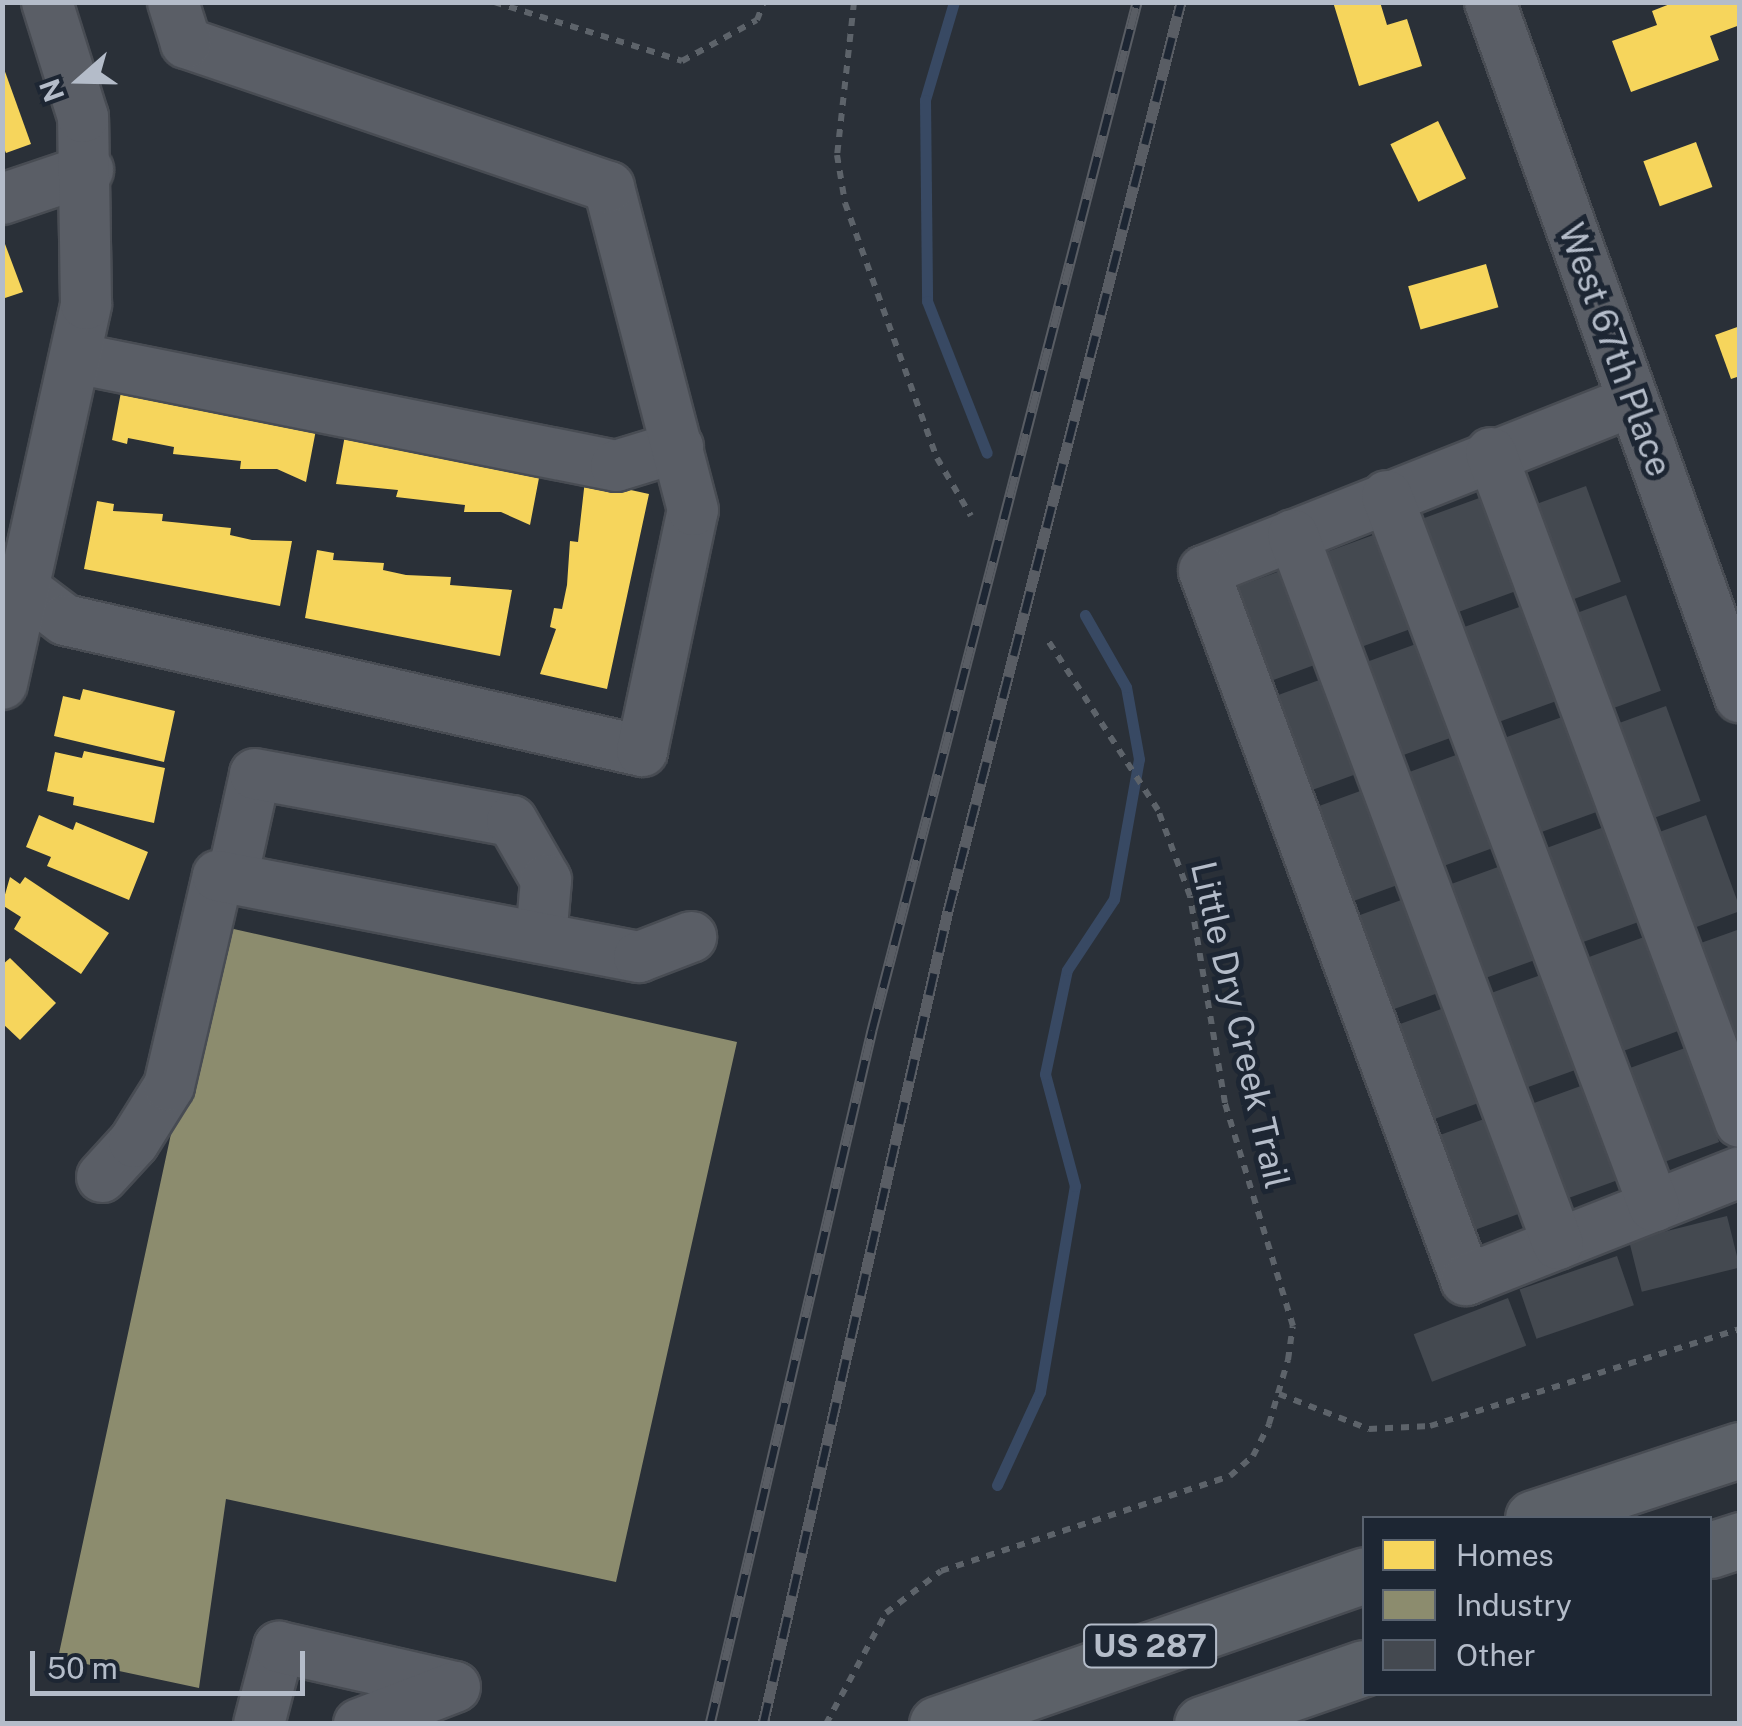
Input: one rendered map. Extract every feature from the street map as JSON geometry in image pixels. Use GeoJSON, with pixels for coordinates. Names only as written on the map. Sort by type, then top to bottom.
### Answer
{"type":"FeatureCollection","features":[{"type":"Feature","properties":{"kind":"main road"},"geometry":{"type":"LineString","coordinates":[[1539,1516],[1740,1450]]}},
{"type":"Feature","properties":{"kind":"main road"},"geometry":{"type":"LineString","coordinates":[[1712,1549],[1740,1540]]}},
{"type":"Feature","properties":{"kind":"main road","name":"US 287"},"geometry":{"type":"LineString","coordinates":[[936,1724],[1362,1575]]}},
{"type":"Feature","properties":{"kind":"main road","name":"US 287"},"geometry":{"type":"LineString","coordinates":[[1202,1724],[1362,1669]]}},
{"type":"Feature","properties":{"kind":"street"},"geometry":{"type":"LineString","coordinates":[[2,684],[13,588],[86,304],[88,170],[83,117],[46,2]]}},
{"type":"Feature","properties":{"kind":"street"},"geometry":{"type":"LineString","coordinates":[[13,588],[64,620],[642,751],[694,510],[608,187],[186,43],[173,2]]}},
{"type":"Feature","properties":{"kind":"street","name":"West 67th Place"},"geometry":{"type":"LineString","coordinates":[[1490,2],[1740,697]]}},
{"type":"Feature","properties":{"kind":"street"},"geometry":{"type":"LineString","coordinates":[[2,199],[88,170]]}},
{"type":"Feature","properties":{"kind":"street"},"geometry":{"type":"LineString","coordinates":[[75,358],[616,466],[678,447]]}},
{"type":"Feature","properties":{"kind":"street"},"geometry":{"type":"LineString","coordinates":[[1633,401],[1491,453],[1204,571],[1466,1280],[1740,1172]]}},
{"type":"Feature","properties":{"kind":"street"},"geometry":{"type":"LineString","coordinates":[[1491,453],[1740,1122]]}},
{"type":"Feature","properties":{"kind":"street"},"geometry":{"type":"LineString","coordinates":[[1387,496],[1654,1206]]}},
{"type":"Feature","properties":{"kind":"street"},"geometry":{"type":"LineString","coordinates":[[1293,535],[1558,1244]]}},
{"type":"Feature","properties":{"kind":"street"},"geometry":{"type":"LineString","coordinates":[[232,879],[255,774],[512,820],[546,880],[540,938]]}},
{"type":"Feature","properties":{"kind":"street"},"geometry":{"type":"LineString","coordinates":[[102,1177],[134,1142],[169,1086],[218,876],[639,957],[691,937]]}},
{"type":"Feature","properties":{"kind":"street"},"geometry":{"type":"LineString","coordinates":[[258,1724],[278,1646],[455,1687],[359,1724]]}},
{"type":"Feature","properties":{"kind":"path"},"geometry":{"type":"LineString","coordinates":[[494,2],[682,60],[758,20],[764,2]]}},
{"type":"Feature","properties":{"kind":"path"},"geometry":{"type":"LineString","coordinates":[[854,2],[837,155],[845,203],[937,458],[970,516]]}},
{"type":"Feature","properties":{"kind":"path","name":"Little Dry Creek Trail"},"geometry":{"type":"LineString","coordinates":[[826,1724],[886,1613],[942,1570],[1230,1476],[1253,1456],[1279,1394],[1293,1326],[1224,1103],[1190,896],[1158,810],[1048,639]]}},
{"type":"Feature","properties":{"kind":"path"},"geometry":{"type":"LineString","coordinates":[[1279,1394],[1369,1430],[1430,1426],[1740,1328]]}},
{"type":"Feature","properties":{"kind":"building: Homes"},"geometry":{"type":"Polygon","coordinates":[[[1333,2],[1380,2],[1387,25],[1407,19],[1422,66],[1359,86],[1333,2]]]}},
{"type":"Feature","properties":{"kind":"building: Homes"},"geometry":{"type":"Polygon","coordinates":[[[1675,2],[1740,2],[1740,25],[1710,36],[1719,60],[1631,92],[1612,41],[1657,25],[1652,11],[1675,2]]]}},
{"type":"Feature","properties":{"kind":"building: Homes"},"geometry":{"type":"Polygon","coordinates":[[[3,66],[31,144],[6,153],[2,144],[3,66]]]}},
{"type":"Feature","properties":{"kind":"building: Homes"},"geometry":{"type":"Polygon","coordinates":[[[1438,121],[1466,179],[1418,202],[1390,144],[1438,121]]]}},
{"type":"Feature","properties":{"kind":"building: Homes"},"geometry":{"type":"Polygon","coordinates":[[[1696,142],[1712,187],[1660,206],[1643,161],[1696,142]]]}},
{"type":"Feature","properties":{"kind":"building: Homes"},"geometry":{"type":"Polygon","coordinates":[[[2,236],[23,292],[2,299],[2,236]]]}},
{"type":"Feature","properties":{"kind":"building: Homes"},"geometry":{"type":"Polygon","coordinates":[[[1486,264],[1498,307],[1421,330],[1408,286],[1486,264]]]}},
{"type":"Feature","properties":{"kind":"building: Homes"},"geometry":{"type":"Polygon","coordinates":[[[1740,326],[1740,376],[1731,379],[1715,335],[1740,326]]]}},
{"type":"Feature","properties":{"kind":"building: Homes"},"geometry":{"type":"Polygon","coordinates":[[[124,376],[319,414],[306,482],[277,469],[240,469],[241,461],[173,454],[174,447],[128,438],[127,444],[112,440],[124,376]]]}},
{"type":"Feature","properties":{"kind":"building: Homes"},"geometry":{"type":"Polygon","coordinates":[[[348,419],[543,457],[530,525],[501,512],[464,512],[465,505],[396,497],[398,490],[336,484],[348,419]]]}},
{"type":"Feature","properties":{"kind":"building: Homes"},"geometry":{"type":"Polygon","coordinates":[[[585,480],[649,494],[607,689],[540,674],[556,629],[550,627],[554,608],[562,609],[570,541],[578,542],[585,480]]]}},
{"type":"Feature","properties":{"kind":"building: Homes"},"geometry":{"type":"Polygon","coordinates":[[[97,501],[114,504],[113,511],[163,514],[162,521],[231,528],[230,535],[252,540],[292,541],[280,606],[84,569],[97,501]]]}},
{"type":"Feature","properties":{"kind":"building: Homes"},"geometry":{"type":"Polygon","coordinates":[[[317,550],[334,553],[333,560],[384,563],[383,570],[406,575],[451,577],[450,585],[512,590],[500,656],[305,618],[317,550]]]}},
{"type":"Feature","properties":{"kind":"building: Homes"},"geometry":{"type":"Polygon","coordinates":[[[83,689],[175,711],[164,762],[54,736],[63,696],[80,700],[83,689]]]}},
{"type":"Feature","properties":{"kind":"building: Homes"},"geometry":{"type":"Polygon","coordinates":[[[84,751],[165,768],[154,823],[73,805],[74,797],[47,791],[55,752],[82,758],[84,751]]]}},
{"type":"Feature","properties":{"kind":"building: Homes"},"geometry":{"type":"Polygon","coordinates":[[[39,815],[73,830],[76,822],[148,852],[129,900],[47,866],[51,857],[26,847],[39,815]]]}},
{"type":"Feature","properties":{"kind":"building: Homes"},"geometry":{"type":"Polygon","coordinates":[[[10,877],[20,884],[25,877],[109,933],[81,974],[14,929],[21,917],[2,905],[10,877]]]}},
{"type":"Feature","properties":{"kind":"building: Homes"},"geometry":{"type":"Polygon","coordinates":[[[10,958],[56,1003],[20,1040],[2,1023],[2,965],[10,958]]]}},
{"type":"Feature","properties":{"kind":"building: Industry"},"geometry":{"type":"Polygon","coordinates":[[[216,925],[737,1042],[616,1582],[226,1499],[199,1688],[58,1658],[216,925]]]}},
{"type":"Feature","properties":{"kind":"building: Other"},"geometry":{"type":"Polygon","coordinates":[[[1586,486],[1621,582],[1572,600],[1537,504],[1586,486]]]}},
{"type":"Feature","properties":{"kind":"building: Other"},"geometry":{"type":"Polygon","coordinates":[[[1482,497],[1516,591],[1452,614],[1418,520],[1482,497]]]}},
{"type":"Feature","properties":{"kind":"building: Other"},"geometry":{"type":"Polygon","coordinates":[[[1387,530],[1422,625],[1358,648],[1323,553],[1387,530]]]}},
{"type":"Feature","properties":{"kind":"building: Other"},"geometry":{"type":"Polygon","coordinates":[[[1294,566],[1328,660],[1264,683],[1230,589],[1294,566]]]}},
{"type":"Feature","properties":{"kind":"building: Other"},"geometry":{"type":"Polygon","coordinates":[[[1626,595],[1661,691],[1613,708],[1578,612],[1626,595]]]}},
{"type":"Feature","properties":{"kind":"building: Other"},"geometry":{"type":"Polygon","coordinates":[[[1522,606],[1557,701],[1493,724],[1458,629],[1522,606]]]}},
{"type":"Feature","properties":{"kind":"building: Other"},"geometry":{"type":"Polygon","coordinates":[[[1427,640],[1461,734],[1397,757],[1363,663],[1427,640]]]}},
{"type":"Feature","properties":{"kind":"building: Other"},"geometry":{"type":"Polygon","coordinates":[[[1333,675],[1368,770],[1305,793],[1270,698],[1333,675]]]}},
{"type":"Feature","properties":{"kind":"building: Other"},"geometry":{"type":"Polygon","coordinates":[[[1666,706],[1701,801],[1652,819],[1617,724],[1666,706]]]}},
{"type":"Feature","properties":{"kind":"building: Other"},"geometry":{"type":"Polygon","coordinates":[[[1562,717],[1597,812],[1533,835],[1498,740],[1562,717]]]}},
{"type":"Feature","properties":{"kind":"building: Other"},"geometry":{"type":"Polygon","coordinates":[[[1467,751],[1501,845],[1437,868],[1403,774],[1467,751]]]}},
{"type":"Feature","properties":{"kind":"building: Other"},"geometry":{"type":"Polygon","coordinates":[[[1374,786],[1409,881],[1345,904],[1310,809],[1374,786]]]}},
{"type":"Feature","properties":{"kind":"building: Other"},"geometry":{"type":"Polygon","coordinates":[[[1706,815],[1740,911],[1693,928],[1658,832],[1706,815]]]}},
{"type":"Feature","properties":{"kind":"building: Other"},"geometry":{"type":"Polygon","coordinates":[[[1604,827],[1639,922],[1576,945],[1541,850],[1604,827]]]}},
{"type":"Feature","properties":{"kind":"building: Other"},"geometry":{"type":"Polygon","coordinates":[[[1509,863],[1543,957],[1479,980],[1445,886],[1509,863]]]}},
{"type":"Feature","properties":{"kind":"building: Other"},"geometry":{"type":"Polygon","coordinates":[[[1415,895],[1449,989],[1385,1012],[1351,918],[1415,895]]]}},
{"type":"Feature","properties":{"kind":"building: Other"},"geometry":{"type":"Polygon","coordinates":[[[1740,929],[1740,1037],[1733,1040],[1698,944],[1740,929]]]}},
{"type":"Feature","properties":{"kind":"building: Other"},"geometry":{"type":"Polygon","coordinates":[[[1644,937],[1678,1031],[1614,1054],[1580,960],[1644,937]]]}},
{"type":"Feature","properties":{"kind":"building: Other"},"geometry":{"type":"Polygon","coordinates":[[[1549,972],[1584,1067],[1520,1090],[1485,995],[1549,972]]]}},
{"type":"Feature","properties":{"kind":"building: Other"},"geometry":{"type":"Polygon","coordinates":[[[1455,1004],[1490,1099],[1426,1122],[1391,1027],[1455,1004]]]}},
{"type":"Feature","properties":{"kind":"building: Other"},"geometry":{"type":"Polygon","coordinates":[[[1685,1048],[1719,1142],[1655,1165],[1621,1071],[1685,1048]]]}},
{"type":"Feature","properties":{"kind":"building: Other"},"geometry":{"type":"Polygon","coordinates":[[[1589,1083],[1624,1178],[1560,1201],[1525,1106],[1589,1083]]]}},
{"type":"Feature","properties":{"kind":"building: Other"},"geometry":{"type":"Polygon","coordinates":[[[1495,1115],[1530,1210],[1466,1233],[1431,1138],[1495,1115]]]}},
{"type":"Feature","properties":{"kind":"building: Other"},"geometry":{"type":"Polygon","coordinates":[[[1727,1216],[1740,1267],[1642,1292],[1629,1240],[1727,1216]]]}},
{"type":"Feature","properties":{"kind":"building: Other"},"geometry":{"type":"Polygon","coordinates":[[[1617,1256],[1634,1305],[1537,1339],[1520,1290],[1617,1256]]]}},
{"type":"Feature","properties":{"kind":"building: Other"},"geometry":{"type":"Polygon","coordinates":[[[1508,1298],[1526,1346],[1432,1382],[1414,1334],[1508,1298]]]}},
{"type":"Feature","properties":{"kind":"waterway"},"geometry":{"type":"LineString","coordinates":[[954,2],[925,100],[927,301],[987,453]]}},
{"type":"Feature","properties":{"kind":"waterway"},"geometry":{"type":"LineString","coordinates":[[997,1485],[1040,1392],[1075,1186],[1045,1074],[1067,970],[1114,899],[1139,759],[1126,687],[1085,615]]}},
{"type":"Feature","properties":{"kind":"railway"},"geometry":{"type":"LineString","coordinates":[[710,1724],[872,1030],[1137,2]]}},
{"type":"Feature","properties":{"kind":"railway"},"geometry":{"type":"LineString","coordinates":[[763,1724],[948,911],[1181,2]]}}]}
